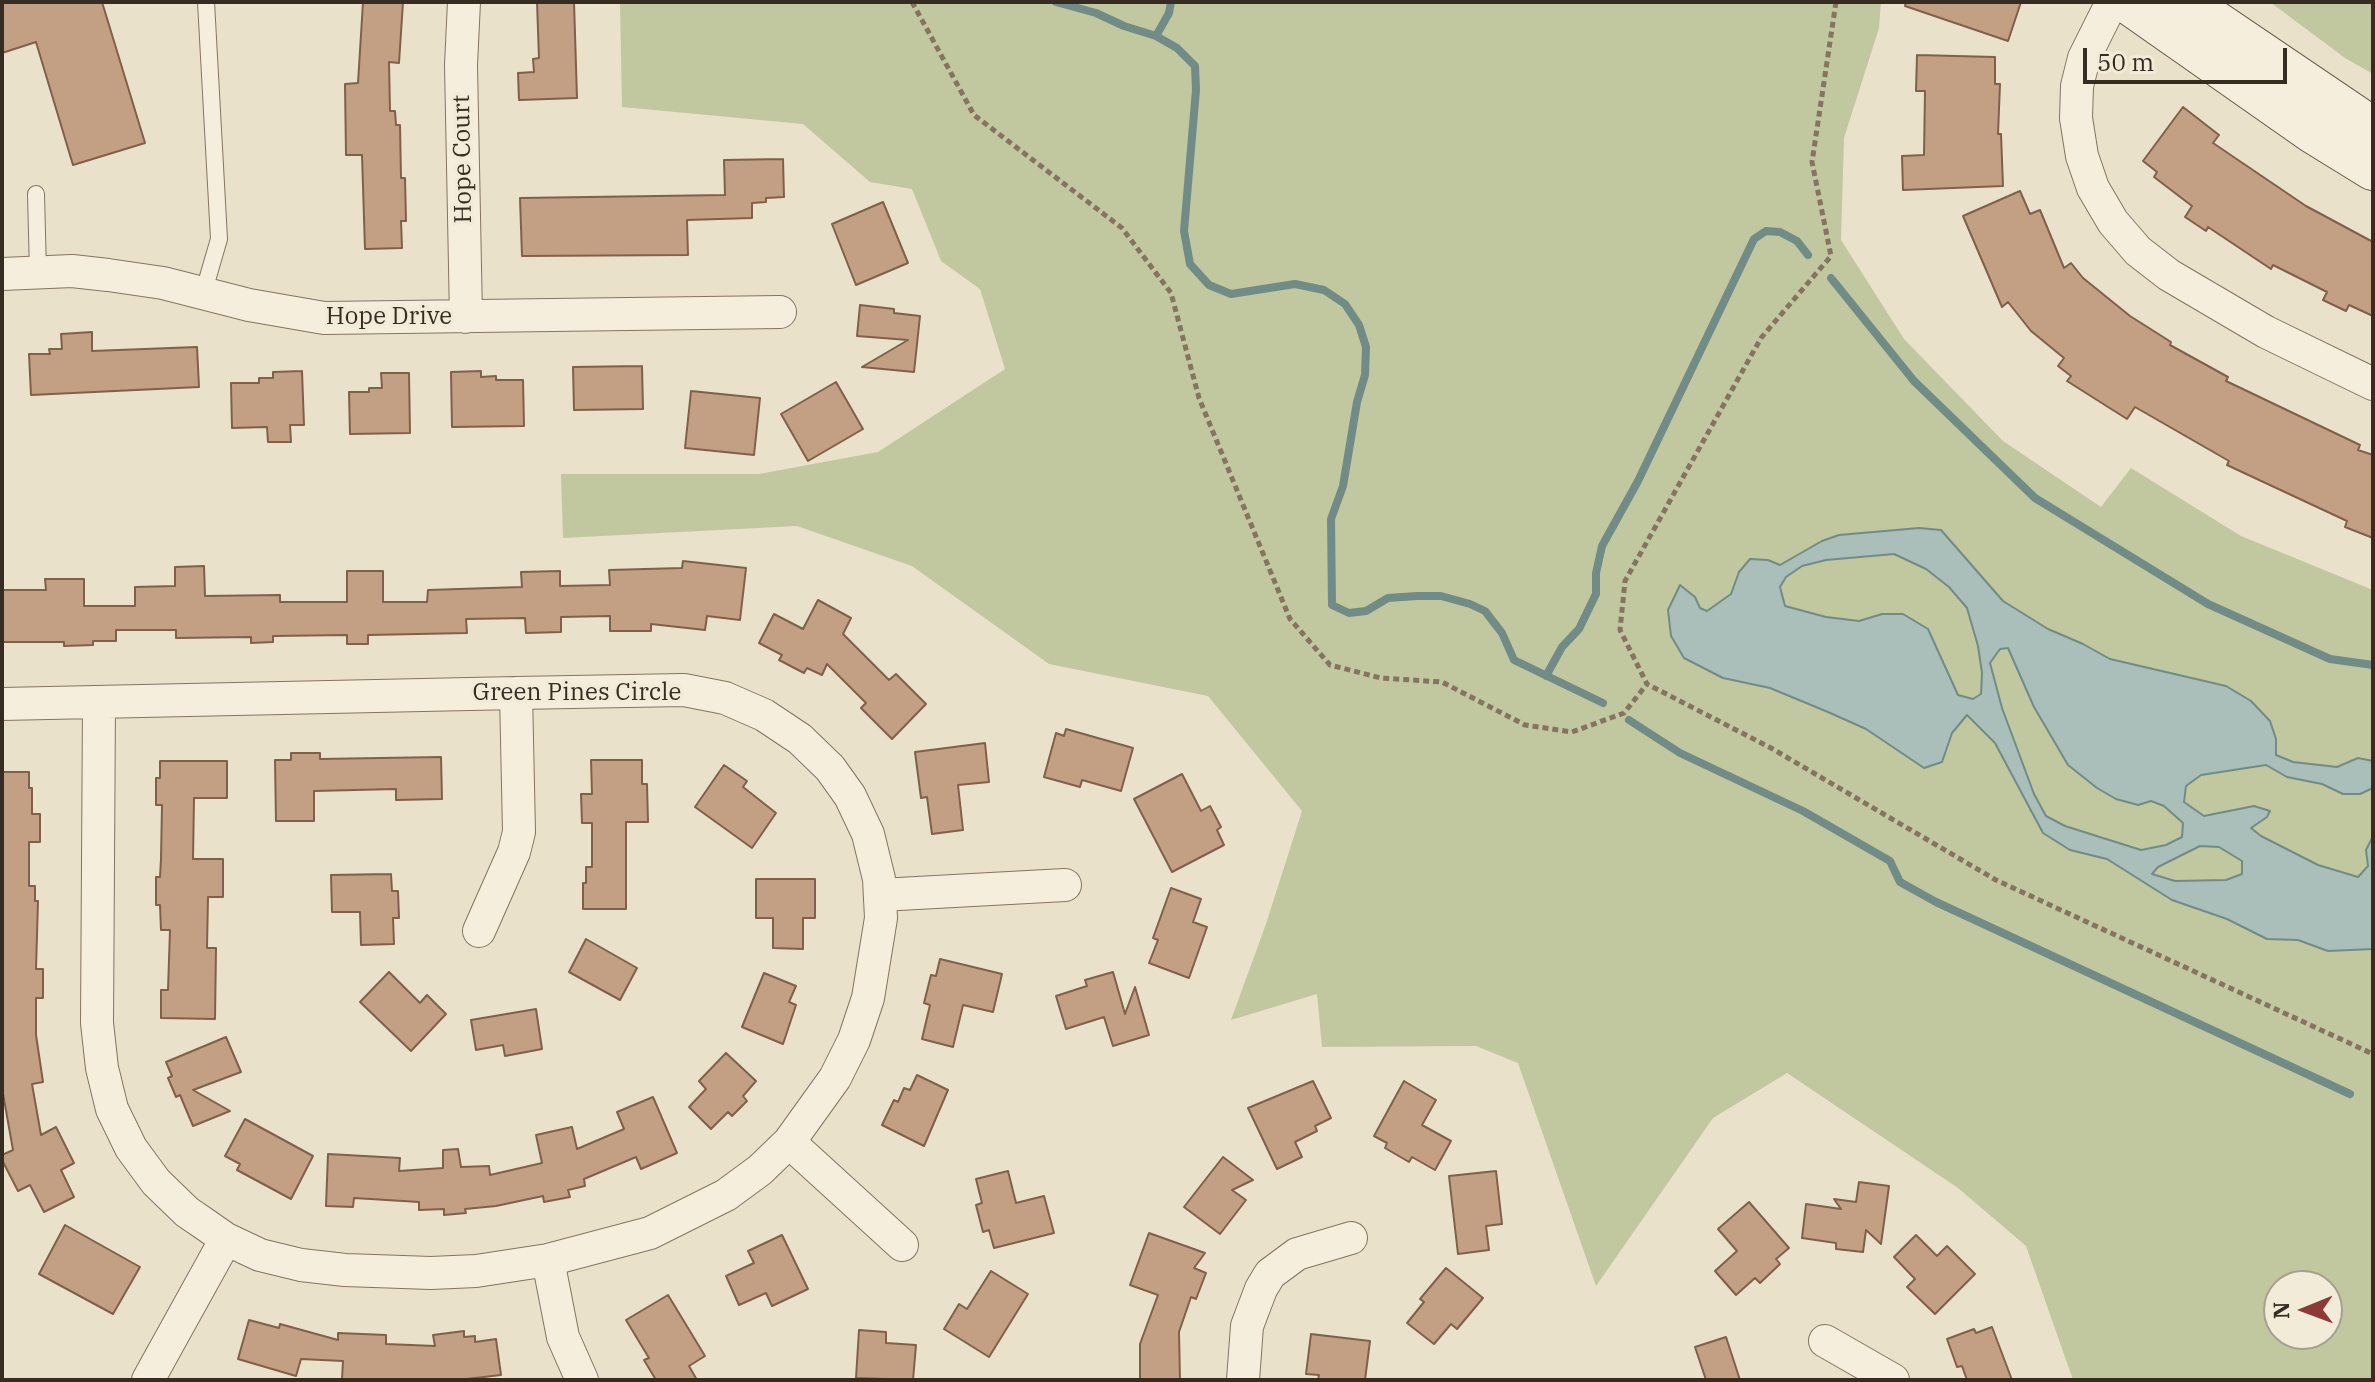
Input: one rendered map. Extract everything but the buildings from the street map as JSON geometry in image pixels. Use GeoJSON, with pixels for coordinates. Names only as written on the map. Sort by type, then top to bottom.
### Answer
{"type":"FeatureCollection","features":[{"type":"Feature","properties":{"kind":"street","name":"Hope Court"},"geometry":{"type":"LineString","coordinates":[[464,2],[461,65],[466,317]]}},
{"type":"Feature","properties":{"kind":"street"},"geometry":{"type":"LineString","coordinates":[[2112,2],[2084,58],[2077,86],[2076,118],[2082,156],[2093,188],[2113,222],[2138,251],[2169,275],[2266,332],[2373,384]]}},
{"type":"Feature","properties":{"kind":"street"},"geometry":{"type":"LineString","coordinates":[[2129,2],[2313,131],[2373,168]]}},
{"type":"Feature","properties":{"kind":"street"},"geometry":{"type":"LineString","coordinates":[[2184,2],[2373,130]]}},
{"type":"Feature","properties":{"kind":"street","name":"Hope Drive"},"geometry":{"type":"LineString","coordinates":[[2,274],[72,271],[108,275],[163,283],[261,308],[324,318],[780,312]]}},
{"type":"Feature","properties":{"kind":"street","name":"Green Pines Circle"},"geometry":{"type":"LineString","coordinates":[[2,704],[516,693],[684,690],[725,698],[764,715],[800,739],[830,768],[850,796],[868,834],[880,895],[877,955],[868,998],[854,1040],[835,1078],[789,1142],[760,1170],[726,1195],[650,1233],[548,1260],[476,1271],[386,1273],[301,1265],[260,1255],[226,1239],[187,1212],[147,1171],[131,1148],[112,1109],[102,1068],[97,1023],[99,702]]}},
{"type":"Feature","properties":{"kind":"street"},"geometry":{"type":"LineString","coordinates":[[479,931],[514,852],[519,832],[516,693]]}},
{"type":"Feature","properties":{"kind":"street"},"geometry":{"type":"LineString","coordinates":[[880,895],[1065,885]]}},
{"type":"Feature","properties":{"kind":"street"},"geometry":{"type":"LineString","coordinates":[[789,1142],[902,1245]]}},
{"type":"Feature","properties":{"kind":"street"},"geometry":{"type":"LineString","coordinates":[[1243,1380],[1247,1326],[1270,1274],[1297,1254],[1351,1238]]}},
{"type":"Feature","properties":{"kind":"street"},"geometry":{"type":"LineString","coordinates":[[148,1380],[226,1239]]}},
{"type":"Feature","properties":{"kind":"street"},"geometry":{"type":"LineString","coordinates":[[548,1260],[563,1337],[582,1380]]}},
{"type":"Feature","properties":{"kind":"street"},"geometry":{"type":"LineString","coordinates":[[1825,1341],[1893,1380]]}},
{"type":"Feature","properties":{"kind":"lane"},"geometry":{"type":"LineString","coordinates":[[203,294],[219,239],[206,2]]}},
{"type":"Feature","properties":{"kind":"lane"},"geometry":{"type":"LineString","coordinates":[[36,194],[38,272]]}},
{"type":"Feature","properties":{"kind":"path"},"geometry":{"type":"LineString","coordinates":[[912,2],[974,115],[1122,228],[1171,293],[1199,398],[1290,619],[1330,665],[1381,678],[1442,682],[1525,725],[1572,732],[1624,713],[1647,684]]}},
{"type":"Feature","properties":{"kind":"path"},"geometry":{"type":"LineString","coordinates":[[1836,2],[1812,162],[1831,256],[1761,338],[1625,581],[1620,630],[1647,684],[1771,748],[1996,880],[2373,1054]]}},
{"type":"Feature","properties":{"kind":"green space"},"geometry":{"type":"Polygon","coordinates":[[[620,2],[1881,2],[1879,28],[1844,138],[1841,240],[1904,339],[2003,441],[2101,507],[2131,468],[2241,536],[2373,590],[2373,761],[2358,758],[2338,767],[2293,762],[2276,755],[2276,739],[2139,667],[2110,659],[2048,629],[2003,601],[1941,530],[1919,528],[1884,533],[1797,556],[1780,565],[1768,560],[1739,572],[1731,594],[1707,611],[1700,608],[1695,597],[1671,636],[1684,658],[1723,678],[1770,688],[1866,729],[1924,768],[1942,762],[1952,733],[1967,715],[1995,743],[2043,833],[2070,850],[2107,859],[2267,939],[2298,940],[2328,951],[2373,949],[2373,1380],[2073,1380],[2026,1246],[1958,1188],[1787,1073],[1713,1118],[1596,1286],[1518,1063],[1476,1046],[1322,1047],[1317,994],[1231,1020],[1302,811],[1208,696],[1049,664],[912,566],[797,526],[563,538],[561,474],[759,474],[878,452],[1005,369],[980,289],[941,261],[912,189],[870,182],[803,124],[622,107],[620,2]]]}},
{"type":"Feature","properties":{"kind":"green space"},"geometry":{"type":"Polygon","coordinates":[[[2270,2],[2373,2],[2373,74],[2345,58],[2270,2]]]}},
{"type":"Feature","properties":{"kind":"green space"},"geometry":{"type":"Polygon","coordinates":[[[1894,554],[1926,569],[1949,587],[1967,608],[1982,673],[1981,694],[1973,700],[1958,695],[1929,630],[1882,614],[1859,621],[1785,607],[1780,587],[1786,577],[1803,566],[1826,560],[1894,554]]]}},
{"type":"Feature","properties":{"kind":"green space"},"geometry":{"type":"Polygon","coordinates":[[[2008,647],[2034,707],[2138,805],[2151,801],[2164,806],[2183,823],[2182,837],[2166,845],[2142,850],[2064,826],[2046,816],[2034,794],[2002,708],[1990,663],[2000,649],[2008,647]]]}},
{"type":"Feature","properties":{"kind":"green space"},"geometry":{"type":"Polygon","coordinates":[[[2266,765],[2287,777],[2322,784],[2343,794],[2360,794],[2373,788],[2373,836],[2366,850],[2368,866],[2358,877],[2319,865],[2250,828],[2267,817],[2227,813],[2204,816],[2184,802],[2185,786],[2201,775],[2266,765]]]}},
{"type":"Feature","properties":{"kind":"green space"},"geometry":{"type":"Polygon","coordinates":[[[2200,846],[2219,847],[2242,861],[2242,874],[2226,880],[2175,881],[2151,874],[2158,868],[2200,846]]]}},
{"type":"Feature","properties":{"kind":"water"},"geometry":{"type":"Polygon","coordinates":[[[1919,528],[1941,530],[2003,601],[2048,629],[2110,659],[2226,686],[2251,701],[2270,721],[2276,739],[2276,755],[2293,762],[2337,767],[2358,758],[2373,761],[2373,788],[2360,794],[2343,794],[2322,784],[2287,777],[2266,765],[2201,775],[2186,786],[2184,802],[2204,816],[2254,806],[2270,811],[2267,817],[2251,828],[2318,865],[2358,877],[2368,866],[2366,850],[2373,836],[2373,949],[2328,951],[2298,940],[2267,939],[2227,919],[2172,900],[2107,859],[2070,850],[2043,833],[1995,743],[1967,715],[1952,733],[1942,762],[1924,768],[1866,729],[1770,688],[1723,678],[1684,658],[1671,636],[1668,610],[1680,585],[1695,597],[1700,608],[1707,611],[1731,594],[1739,572],[1750,559],[1768,560],[1780,565],[1839,535],[1919,528]],[[1894,554],[1826,560],[1802,566],[1786,577],[1780,587],[1785,606],[1826,617],[1859,621],[1882,614],[1903,614],[1928,629],[1958,695],[1973,699],[1981,694],[1982,673],[1967,608],[1949,587],[1926,569],[1894,554]],[[2008,648],[2000,649],[1990,663],[2002,708],[2034,794],[2046,816],[2065,826],[2141,850],[2166,845],[2182,837],[2183,823],[2164,806],[2151,801],[2138,805],[2116,799],[2068,765],[2034,707],[2008,648]],[[2200,846],[2158,867],[2152,874],[2175,881],[2226,880],[2242,874],[2242,861],[2219,847],[2200,846]]]}},
{"type":"Feature","properties":{"kind":"waterway"},"geometry":{"type":"LineString","coordinates":[[1056,2],[1096,13],[1156,36],[1177,48],[1195,66],[1196,90],[1184,231],[1190,264],[1209,285],[1231,294],[1295,284],[1324,290],[1345,304],[1359,325],[1366,347],[1365,375],[1357,402],[1343,486],[1331,519],[1332,605],[1349,613],[1366,611],[1388,598],[1417,596],[1441,596],[1470,604],[1485,611],[1502,633],[1514,660],[1603,703]]}},
{"type":"Feature","properties":{"kind":"waterway"},"geometry":{"type":"LineString","coordinates":[[1156,36],[1169,13],[1171,2]]}},
{"type":"Feature","properties":{"kind":"waterway"},"geometry":{"type":"LineString","coordinates":[[1546,676],[1562,647],[1579,629],[1596,594],[1596,573],[1602,546],[1638,481],[1754,239],[1766,231],[1780,232],[1797,241],[1808,255]]}},
{"type":"Feature","properties":{"kind":"waterway"},"geometry":{"type":"LineString","coordinates":[[1831,278],[1914,381],[2035,498],[2208,604],[2330,659],[2373,665]]}},
{"type":"Feature","properties":{"kind":"waterway"},"geometry":{"type":"LineString","coordinates":[[1629,720],[1680,753],[1803,811],[1890,861],[1900,882],[1936,902],[2350,1094]]}}]}
